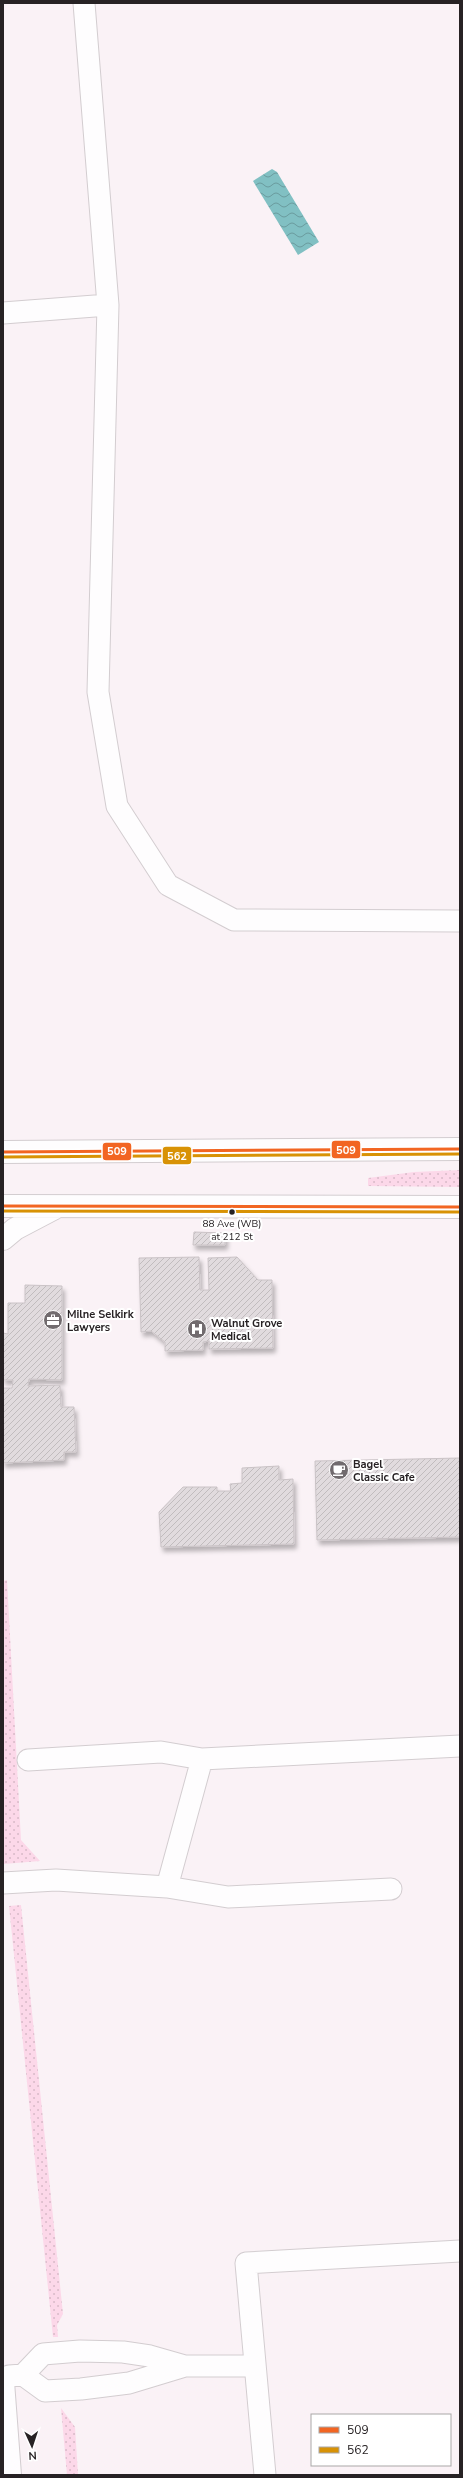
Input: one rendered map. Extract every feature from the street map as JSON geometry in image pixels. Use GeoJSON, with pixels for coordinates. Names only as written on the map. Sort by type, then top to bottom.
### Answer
{"type":"FeatureCollection","features":[{"type":"Feature","properties":{"kind":"main road"},"geometry":{"type":"LineString","coordinates":[[3,1152],[460,1149]]}},
{"type":"Feature","properties":{"kind":"main road"},"geometry":{"type":"LineString","coordinates":[[3,1206],[460,1207]]}},
{"type":"Feature","properties":{"kind":"main road"},"geometry":{"type":"LineString","coordinates":[[3,1239],[15,1229],[59,1206]]}},
{"type":"Feature","properties":{"kind":"main road"},"geometry":{"type":"LineString","coordinates":[[10,2378],[10,2475]]}},
{"type":"Feature","properties":{"kind":"lane"},"geometry":{"type":"LineString","coordinates":[[84,3],[108,305],[98,692],[117,806],[168,885],[234,920],[460,921]]}},
{"type":"Feature","properties":{"kind":"lane"},"geometry":{"type":"LineString","coordinates":[[3,313],[108,305]]}},
{"type":"Feature","properties":{"kind":"lane"},"geometry":{"type":"LineString","coordinates":[[28,1760],[161,1752],[202,1759],[460,1746]]}},
{"type":"Feature","properties":{"kind":"lane"},"geometry":{"type":"LineString","coordinates":[[167,1886],[202,1759]]}},
{"type":"Feature","properties":{"kind":"lane"},"geometry":{"type":"LineString","coordinates":[[3,1884],[56,1880],[167,1886],[228,1897],[391,1889]]}},
{"type":"Feature","properties":{"kind":"lane"},"geometry":{"type":"LineString","coordinates":[[265,2475],[254,2366],[246,2263],[460,2251]]}},
{"type":"Feature","properties":{"kind":"lane"},"geometry":{"type":"LineString","coordinates":[[10,2378],[43,2354],[80,2351],[150,2356],[185,2366],[254,2366]]}},
{"type":"Feature","properties":{"kind":"lane"},"geometry":{"type":"LineString","coordinates":[[10,2378],[45,2391],[67,2390],[129,2383],[185,2366]]}},
{"type":"Feature","properties":{"kind":"shaded area"},"geometry":{"type":"Polygon","coordinates":[[[460,1170],[460,1187],[368,1186],[368,1178],[414,1172],[460,1170]]]}},
{"type":"Feature","properties":{"kind":"shaded area"},"geometry":{"type":"Polygon","coordinates":[[[7,1580],[21,1840],[40,1861],[4,1864],[3,1581],[7,1580]]]}},
{"type":"Feature","properties":{"kind":"shaded area"},"geometry":{"type":"Polygon","coordinates":[[[21,1905],[63,2314],[57,2325],[58,2337],[53,2337],[9,1906],[21,1905]]]}},
{"type":"Feature","properties":{"kind":"shaded area"},"geometry":{"type":"Polygon","coordinates":[[[61,2408],[75,2427],[78,2475],[67,2475],[61,2408]]]}},
{"type":"Feature","properties":{"kind":"water"},"geometry":{"type":"Polygon","coordinates":[[[272,169],[277,172],[319,242],[298,255],[253,181],[272,169]]]}},
{"type":"Feature","properties":{"kind":"building"},"geometry":{"type":"Polygon","coordinates":[[[194,1232],[225,1233],[225,1245],[193,1245],[194,1232]]]}},
{"type":"Feature","properties":{"kind":"building"},"geometry":{"type":"Polygon","coordinates":[[[199,1257],[200,1290],[209,1290],[208,1258],[237,1257],[258,1280],[272,1280],[273,1348],[209,1349],[209,1341],[203,1342],[203,1350],[165,1351],[165,1342],[151,1331],[141,1332],[139,1258],[199,1257]]]}},
{"type":"Feature","properties":{"kind":"building"},"geometry":{"type":"Polygon","coordinates":[[[25,1285],[62,1286],[62,1380],[29,1379],[28,1386],[60,1385],[61,1407],[74,1407],[76,1452],[64,1452],[64,1460],[3,1463],[3,1388],[12,1388],[13,1380],[3,1380],[3,1333],[8,1334],[8,1303],[25,1303],[25,1285]]]}},
{"type":"Feature","properties":{"kind":"building"},"geometry":{"type":"Polygon","coordinates":[[[460,1458],[460,1537],[317,1540],[315,1461],[460,1458]]]}},
{"type":"Feature","properties":{"kind":"building"},"geometry":{"type":"Polygon","coordinates":[[[279,1466],[279,1480],[293,1479],[294,1544],[161,1547],[159,1512],[183,1487],[217,1487],[217,1491],[231,1491],[230,1484],[242,1483],[242,1468],[279,1466]]]}},
{"type":"Feature","properties":{"kind":"transit line","name":"509"},"geometry":{"type":"LineString","coordinates":[[3,1152],[460,1149]]}},
{"type":"Feature","properties":{"kind":"transit line","name":"562"},"geometry":{"type":"LineString","coordinates":[[3,1157],[460,1154]]}},
{"type":"Feature","properties":{"kind":"transit line","name":"509"},"geometry":{"type":"LineString","coordinates":[[3,1206],[460,1207]]}},
{"type":"Feature","properties":{"kind":"transit line","name":"562"},"geometry":{"type":"LineString","coordinates":[[3,1211],[460,1212]]}},
{"type":"Feature","properties":{"kind":"place","name":"88 Ave (WB) at 212 St"},"geometry":{"type":"Point","coordinates":[232,1212]}},
{"type":"Feature","properties":{"kind":"place","name":"Milne Selkirk Lawyers"},"geometry":{"type":"Point","coordinates":[53,1320]}},
{"type":"Feature","properties":{"kind":"place","name":"Walnut Grove Medical"},"geometry":{"type":"Point","coordinates":[197,1329]}},
{"type":"Feature","properties":{"kind":"place","name":"Bagel Classic Cafe"},"geometry":{"type":"Point","coordinates":[339,1470]}}]}
